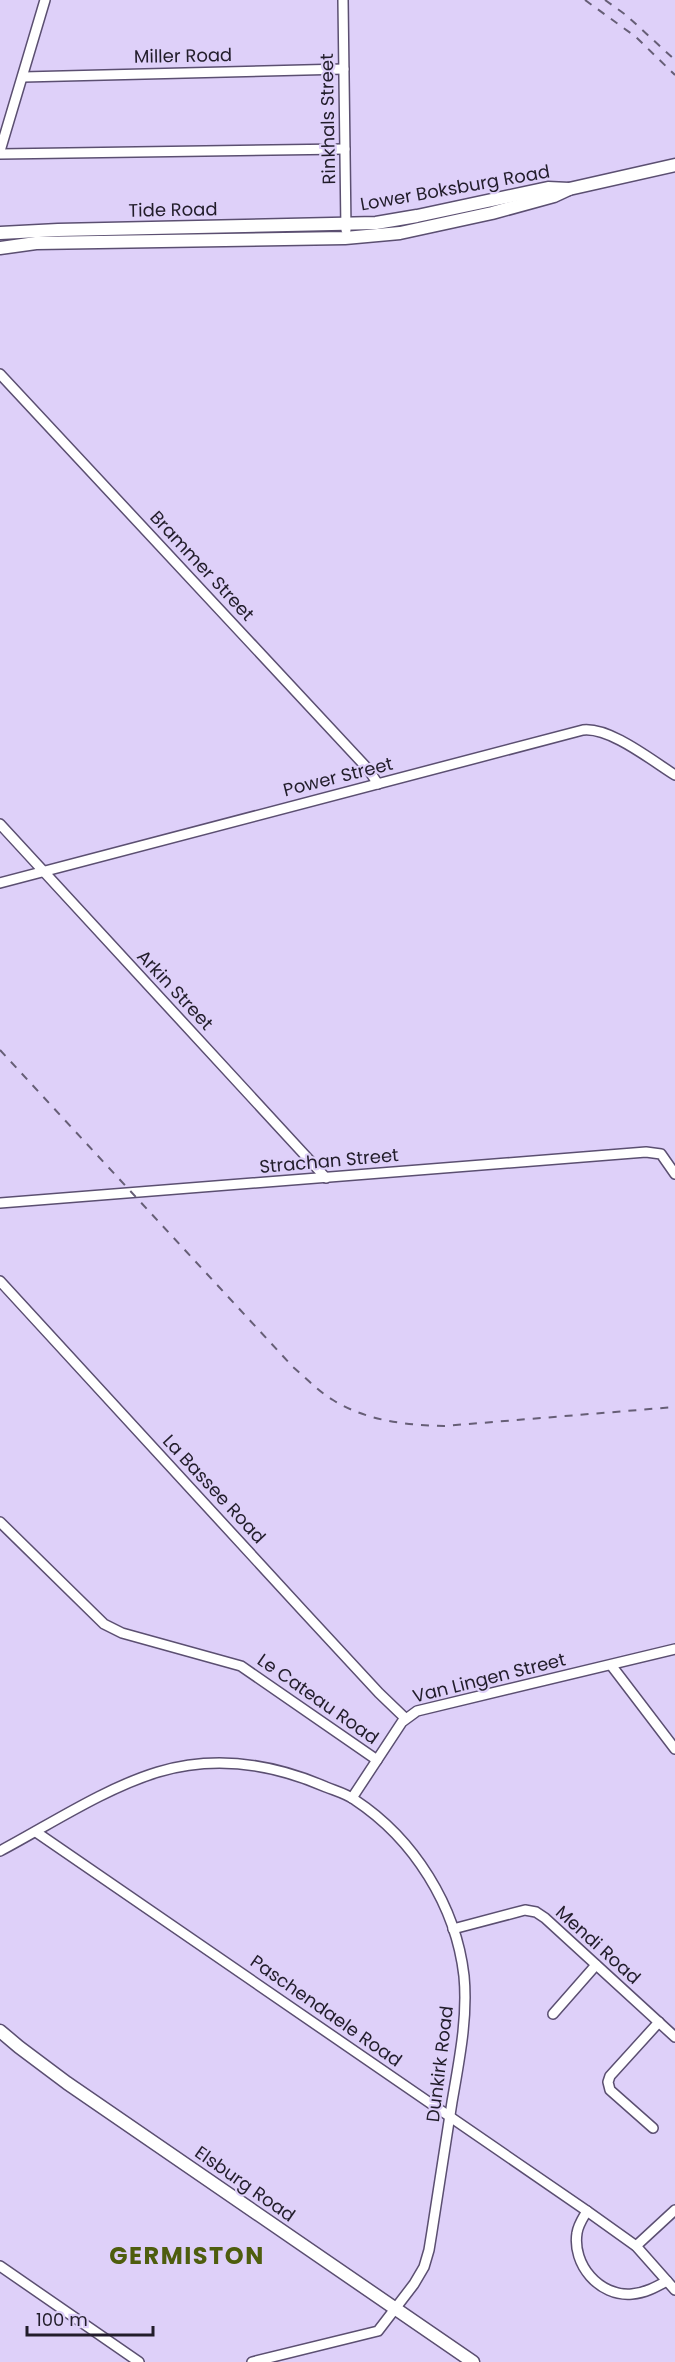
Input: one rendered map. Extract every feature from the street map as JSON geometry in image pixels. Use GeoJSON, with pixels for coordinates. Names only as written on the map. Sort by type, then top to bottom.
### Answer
{"type":"FeatureCollection","features":[{"type":"Feature","properties":{"kind":"main road","name":"Lower Boksburg Road"},"geometry":{"type":"LineString","coordinates":[[345,238],[408,231],[492,213],[554,196],[569,189],[675,165]]}},
{"type":"Feature","properties":{"kind":"main road","name":"Lower Boksburg Road"},"geometry":{"type":"LineString","coordinates":[[346,225],[417,216],[548,188],[569,189]]}},
{"type":"Feature","properties":{"kind":"main road","name":"Tide Road"},"geometry":{"type":"LineString","coordinates":[[0,233],[346,225]]}},
{"type":"Feature","properties":{"kind":"main road","name":"Tide Road"},"geometry":{"type":"LineString","coordinates":[[0,248],[36,243],[345,238]]}},
{"type":"Feature","properties":{"kind":"main road","name":"Elsburg Road"},"geometry":{"type":"LineString","coordinates":[[0,2031],[67,2083],[473,2362]]}},
{"type":"Feature","properties":{"kind":"street"},"geometry":{"type":"LineString","coordinates":[[45,0],[0,152],[345,149]]}},
{"type":"Feature","properties":{"kind":"street","name":"Rinkhals Street"},"geometry":{"type":"LineString","coordinates":[[343,0],[345,238]]}},
{"type":"Feature","properties":{"kind":"street","name":"Miller Road"},"geometry":{"type":"LineString","coordinates":[[23,77],[344,69]]}},
{"type":"Feature","properties":{"kind":"street","name":"Brammer Street"},"geometry":{"type":"LineString","coordinates":[[0,374],[344,743],[378,784]]}},
{"type":"Feature","properties":{"kind":"street","name":"Power Street"},"geometry":{"type":"LineString","coordinates":[[0,883],[591,729],[605,732],[675,775]]}},
{"type":"Feature","properties":{"kind":"street","name":"Arkin Street"},"geometry":{"type":"LineString","coordinates":[[0,824],[326,1178]]}},
{"type":"Feature","properties":{"kind":"street","name":"Strachan Street"},"geometry":{"type":"LineString","coordinates":[[0,1203],[646,1152],[661,1154],[675,1174]]}},
{"type":"Feature","properties":{"kind":"street","name":"La Bassee Road"},"geometry":{"type":"LineString","coordinates":[[0,1281],[379,1693],[405,1718]]}},
{"type":"Feature","properties":{"kind":"street","name":"Le Cateau Road"},"geometry":{"type":"LineString","coordinates":[[0,1522],[104,1624],[122,1633],[241,1666],[377,1760]]}},
{"type":"Feature","properties":{"kind":"street","name":"Van Lingen Street"},"geometry":{"type":"LineString","coordinates":[[352,1798],[405,1718],[424,1708],[675,1649]]}},
{"type":"Feature","properties":{"kind":"street"},"geometry":{"type":"LineString","coordinates":[[611,1665],[675,1749]]}},
{"type":"Feature","properties":{"kind":"street","name":"Dunkirk Road"},"geometry":{"type":"LineString","coordinates":[[0,1851],[140,1779],[166,1770],[202,1764],[243,1764],[275,1768],[307,1778],[352,1798],[387,1825],[412,1853],[442,1901],[453,1929],[464,1977],[464,2012],[462,2038],[427,2258],[420,2275],[383,2327],[371,2334],[252,2362]]}},
{"type":"Feature","properties":{"kind":"street","name":"Paschendaele Road"},"geometry":{"type":"LineString","coordinates":[[36,1832],[636,2246],[675,2290]]}},
{"type":"Feature","properties":{"kind":"street","name":"Mendi Road"},"geometry":{"type":"LineString","coordinates":[[453,1929],[513,1912],[531,1910],[545,1918],[675,2037]]}},
{"type":"Feature","properties":{"kind":"street"},"geometry":{"type":"LineString","coordinates":[[553,2014],[596,1965]]}},
{"type":"Feature","properties":{"kind":"street"},"geometry":{"type":"LineString","coordinates":[[653,2128],[610,2090],[608,2082],[610,2076],[659,2022]]}},
{"type":"Feature","properties":{"kind":"street"},"geometry":{"type":"LineString","coordinates":[[636,2246],[675,2210]]}},
{"type":"Feature","properties":{"kind":"street"},"geometry":{"type":"LineString","coordinates":[[587,2211],[577,2234],[578,2253],[585,2271],[592,2278],[609,2290],[631,2295],[642,2293],[667,2281]]}},
{"type":"Feature","properties":{"kind":"street"},"geometry":{"type":"LineString","coordinates":[[0,2266],[139,2362]]}},
{"type":"Feature","properties":{"kind":"railway"},"geometry":{"type":"LineString","coordinates":[[585,0],[636,37],[675,75]]}},
{"type":"Feature","properties":{"kind":"railway"},"geometry":{"type":"LineString","coordinates":[[605,0],[626,15],[675,60]]}},
{"type":"Feature","properties":{"kind":"railway"},"geometry":{"type":"LineString","coordinates":[[0,1050],[293,1367],[322,1393],[346,1407],[387,1421],[444,1426],[675,1407]]}},
{"type":"Feature","properties":{"kind":"district","name":"GERMISTON"},"geometry":{"type":"Point","coordinates":[187,2256]}}]}
